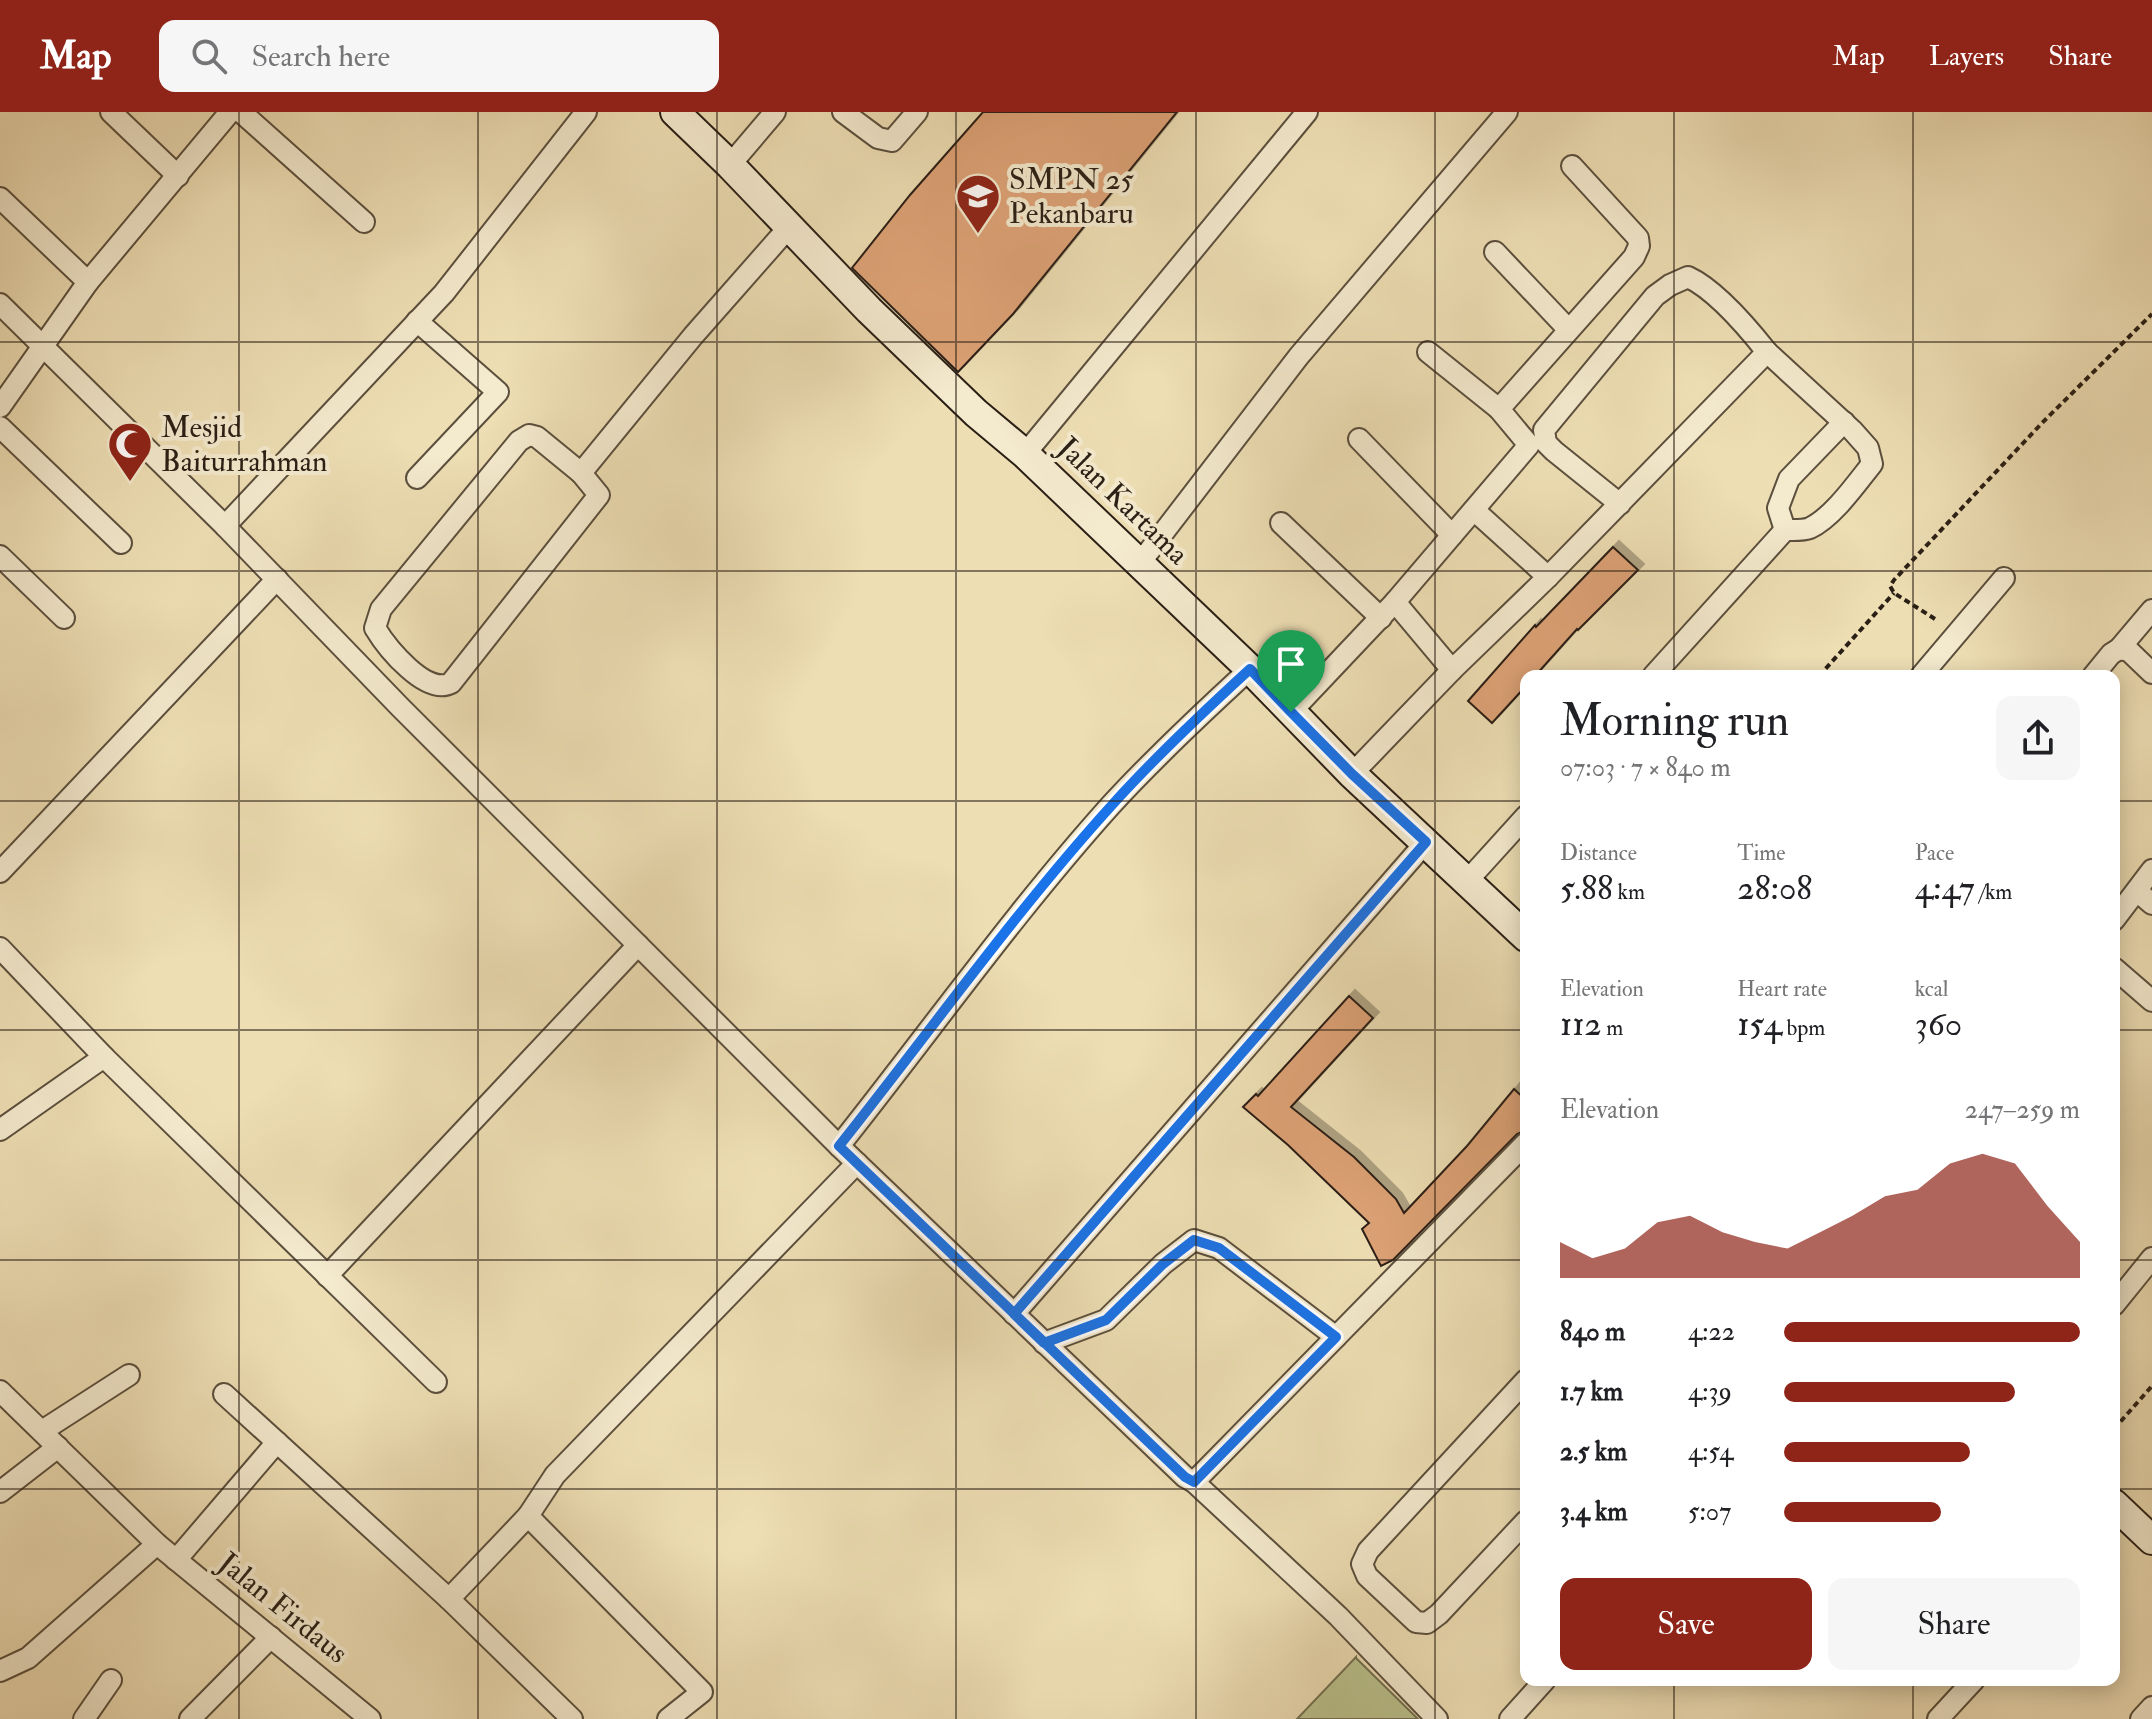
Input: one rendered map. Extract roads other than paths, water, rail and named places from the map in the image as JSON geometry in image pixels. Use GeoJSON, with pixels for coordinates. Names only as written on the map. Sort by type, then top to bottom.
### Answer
{"type":"FeatureCollection","features":[{"type":"Feature","properties":{"kind":"main road","name":"Jalan Kartama"},"geometry":{"type":"LineString","coordinates":[[675,112],[976,413],[1025,454],[1140,563],[1250,669],[1352,774],[1520,931]]}},
{"type":"Feature","properties":{"kind":"main road"},"geometry":{"type":"LineString","coordinates":[[2120,1519],[2152,1540]]}},
{"type":"Feature","properties":{"kind":"street"},"geometry":{"type":"LineString","coordinates":[[111,112],[178,176]]}},
{"type":"Feature","properties":{"kind":"street"},"geometry":{"type":"LineString","coordinates":[[0,407],[88,282],[230,112]]}},
{"type":"Feature","properties":{"kind":"street"},"geometry":{"type":"LineString","coordinates":[[241,112],[364,222]]}},
{"type":"Feature","properties":{"kind":"street"},"geometry":{"type":"LineString","coordinates":[[225,526],[444,293],[586,112]]}},
{"type":"Feature","properties":{"kind":"street"},"geometry":{"type":"LineString","coordinates":[[730,165],[775,112]]}},
{"type":"Feature","properties":{"kind":"street"},"geometry":{"type":"LineString","coordinates":[[843,112],[878,138],[892,141],[917,112]]}},
{"type":"Feature","properties":{"kind":"street"},"geometry":{"type":"LineString","coordinates":[[1025,454],[1307,112]]}},
{"type":"Feature","properties":{"kind":"street"},"geometry":{"type":"LineString","coordinates":[[1140,563],[1299,356],[1507,112]]}},
{"type":"Feature","properties":{"kind":"street"},"geometry":{"type":"LineString","coordinates":[[1499,409],[1634,257],[1639,246],[1638,238],[1572,166]]}},
{"type":"Feature","properties":{"kind":"street"},"geometry":{"type":"LineString","coordinates":[[0,198],[88,282]]}},
{"type":"Feature","properties":{"kind":"street"},"geometry":{"type":"LineString","coordinates":[[581,473],[693,336],[789,227]]}},
{"type":"Feature","properties":{"kind":"street"},"geometry":{"type":"LineString","coordinates":[[1495,252],[1568,329]]}},
{"type":"Feature","properties":{"kind":"street"},"geometry":{"type":"LineString","coordinates":[[1620,504],[1554,451],[1546,443],[1544,430],[1655,296],[1688,277],[1697,281],[1740,321],[1767,352],[1868,448],[1872,464],[1844,499],[1812,527],[1799,531],[1785,530]]}},
{"type":"Feature","properties":{"kind":"street"},"geometry":{"type":"LineString","coordinates":[[0,304],[225,526],[411,718],[839,1146],[1185,1477],[1338,1616],[1437,1719]]}},
{"type":"Feature","properties":{"kind":"street"},"geometry":{"type":"LineString","coordinates":[[417,321],[498,392],[417,478]]}},
{"type":"Feature","properties":{"kind":"street"},"geometry":{"type":"LineString","coordinates":[[1291,712],[1381,618],[1529,445],[1499,409],[1428,352]]}},
{"type":"Feature","properties":{"kind":"street"},"geometry":{"type":"LineString","coordinates":[[1352,774],[1767,352]]}},
{"type":"Feature","properties":{"kind":"street"},"geometry":{"type":"LineString","coordinates":[[1785,530],[1778,508],[1789,479],[1844,422]]}},
{"type":"Feature","properties":{"kind":"street"},"geometry":{"type":"LineString","coordinates":[[0,427],[121,543]]}},
{"type":"Feature","properties":{"kind":"street"},"geometry":{"type":"LineString","coordinates":[[529,435],[537,437],[581,473],[597,491],[597,498],[451,683],[442,687],[424,680],[386,646],[375,628],[381,609],[519,441],[529,435]]}},
{"type":"Feature","properties":{"kind":"street"},"geometry":{"type":"LineString","coordinates":[[1359,439],[1452,535]]}},
{"type":"Feature","properties":{"kind":"street"},"geometry":{"type":"LineString","coordinates":[[1474,510],[1548,577]]}},
{"type":"Feature","properties":{"kind":"street"},"geometry":{"type":"LineString","coordinates":[[1281,523],[1381,618]]}},
{"type":"Feature","properties":{"kind":"street"},"geometry":{"type":"LineString","coordinates":[[1658,670],[1785,530]]}},
{"type":"Feature","properties":{"kind":"street"},"geometry":{"type":"LineString","coordinates":[[0,556],[64,618]]}},
{"type":"Feature","properties":{"kind":"street"},"geometry":{"type":"LineString","coordinates":[[1926,670],[2004,578]]}},
{"type":"Feature","properties":{"kind":"street"},"geometry":{"type":"LineString","coordinates":[[0,872],[277,579]]}},
{"type":"Feature","properties":{"kind":"street"},"geometry":{"type":"LineString","coordinates":[[1395,602],[1452,670]]}},
{"type":"Feature","properties":{"kind":"street"},"geometry":{"type":"LineString","coordinates":[[2098,670],[2152,610]]}},
{"type":"Feature","properties":{"kind":"street"},"geometry":{"type":"LineString","coordinates":[[2119,649],[2129,651],[2152,673]]}},
{"type":"Feature","properties":{"kind":"street"},"geometry":{"type":"LineString","coordinates":[[839,1146],[1008,930],[1111,806],[1179,734],[1250,669]]}},
{"type":"Feature","properties":{"kind":"street"},"geometry":{"type":"LineString","coordinates":[[1468,880],[1520,823]]}},
{"type":"Feature","properties":{"kind":"street"},"geometry":{"type":"LineString","coordinates":[[1014,1314],[1426,842]]}},
{"type":"Feature","properties":{"kind":"street"},"geometry":{"type":"LineString","coordinates":[[2120,915],[2144,897],[2152,870]]}},
{"type":"Feature","properties":{"kind":"street"},"geometry":{"type":"LineString","coordinates":[[327,1276],[638,945]]}},
{"type":"Feature","properties":{"kind":"street"},"geometry":{"type":"LineString","coordinates":[[0,948],[104,1057],[436,1382]]}},
{"type":"Feature","properties":{"kind":"street"},"geometry":{"type":"LineString","coordinates":[[2120,973],[2152,1001]]}},
{"type":"Feature","properties":{"kind":"street"},"geometry":{"type":"LineString","coordinates":[[0,1130],[104,1057]]}},
{"type":"Feature","properties":{"kind":"street"},"geometry":{"type":"LineString","coordinates":[[1194,1482],[1520,1149]]}},
{"type":"Feature","properties":{"kind":"street"},"geometry":{"type":"LineString","coordinates":[[449,1599],[528,1516],[555,1475],[857,1163]]}},
{"type":"Feature","properties":{"kind":"street"},"geometry":{"type":"LineString","coordinates":[[1044,1343],[1106,1320],[1163,1264],[1194,1240],[1219,1248],[1336,1337]]}},
{"type":"Feature","properties":{"kind":"street"},"geometry":{"type":"LineString","coordinates":[[2120,1298],[2152,1258]]}},
{"type":"Feature","properties":{"kind":"street"},"geometry":{"type":"LineString","coordinates":[[42,1431],[129,1375]]}},
{"type":"Feature","properties":{"kind":"street"},"geometry":{"type":"LineString","coordinates":[[1520,1386],[1368,1551],[1362,1564],[1367,1576],[1416,1622],[1427,1623],[1520,1527]]}},
{"type":"Feature","properties":{"kind":"street","name":"Jalan Firdaus"},"geometry":{"type":"LineString","coordinates":[[0,1391],[157,1544],[370,1719]]}},
{"type":"Feature","properties":{"kind":"street"},"geometry":{"type":"LineString","coordinates":[[224,1394],[449,1599],[572,1719]]}},
{"type":"Feature","properties":{"kind":"street"},"geometry":{"type":"LineString","coordinates":[[176,1560],[277,1442]]}},
{"type":"Feature","properties":{"kind":"street"},"geometry":{"type":"LineString","coordinates":[[0,1492],[58,1447]]}},
{"type":"Feature","properties":{"kind":"street"},"geometry":{"type":"LineString","coordinates":[[528,1516],[702,1692],[668,1719]]}},
{"type":"Feature","properties":{"kind":"street"},"geometry":{"type":"LineString","coordinates":[[0,1671],[28,1658],[157,1544]]}},
{"type":"Feature","properties":{"kind":"street"},"geometry":{"type":"LineString","coordinates":[[190,1719],[271,1637]]}},
{"type":"Feature","properties":{"kind":"street"},"geometry":{"type":"LineString","coordinates":[[84,1719],[111,1680]]}},
{"type":"Feature","properties":{"kind":"street"},"geometry":{"type":"LineString","coordinates":[[1510,1719],[1540,1686]]}},
{"type":"Feature","properties":{"kind":"street"},"geometry":{"type":"LineString","coordinates":[[1938,1719],[1968,1686]]}},
{"type":"Feature","properties":{"kind":"street"},"geometry":{"type":"LineString","coordinates":[[2141,1719],[2152,1707]]}},
{"type":"Feature","properties":{"kind":"place","name":"SMPN 25 Pekanbaru"},"geometry":{"type":"Point","coordinates":[978,235]}},
{"type":"Feature","properties":{"kind":"place","name":"Mesjid Baiturrahman"},"geometry":{"type":"Point","coordinates":[130,483]}}]}
